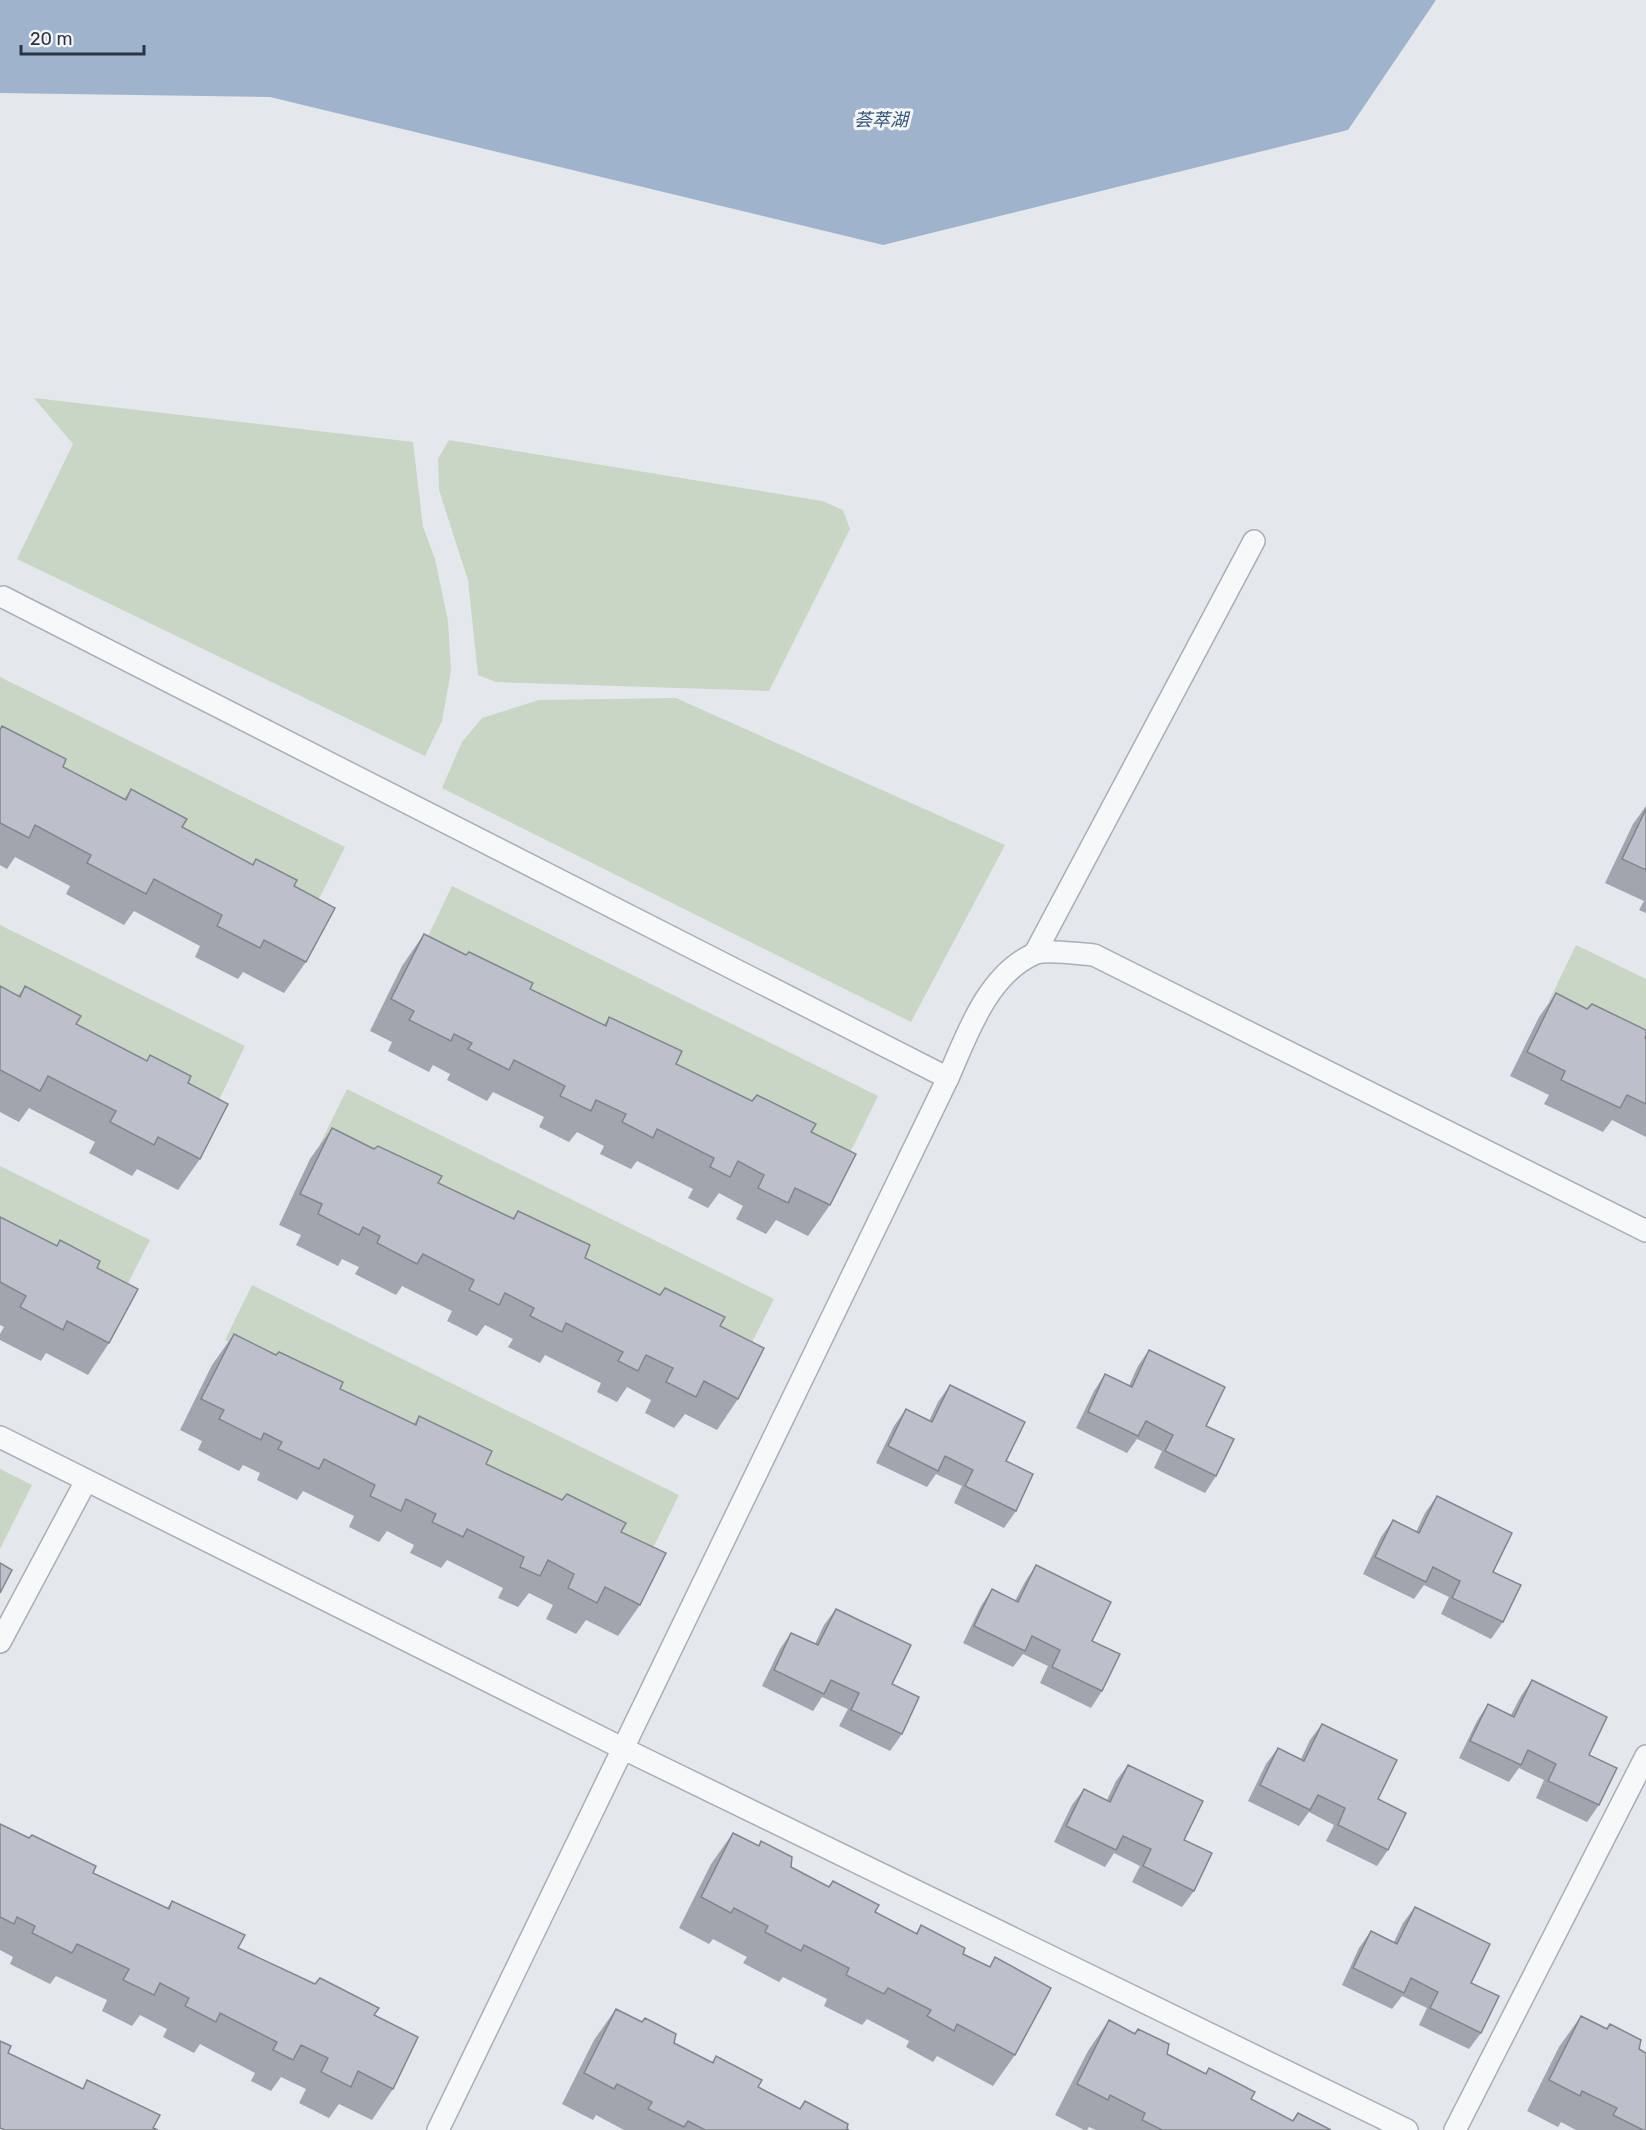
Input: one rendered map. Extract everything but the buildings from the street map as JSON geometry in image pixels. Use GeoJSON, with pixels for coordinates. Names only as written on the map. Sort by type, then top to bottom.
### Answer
{"type":"FeatureCollection","features":[{"type":"Feature","properties":{"kind":"lane"},"geometry":{"type":"LineString","coordinates":[[438,2130],[948,1078],[972,1024],[1004,975],[1035,953],[1254,541]]}},
{"type":"Feature","properties":{"kind":"lane"},"geometry":{"type":"LineString","coordinates":[[3,597],[948,1078]]}},
{"type":"Feature","properties":{"kind":"lane"},"geometry":{"type":"LineString","coordinates":[[1035,953],[1094,955],[1646,1231]]}},
{"type":"Feature","properties":{"kind":"lane"},"geometry":{"type":"LineString","coordinates":[[0,1437],[624,1749],[1407,2130]]}},
{"type":"Feature","properties":{"kind":"lane"},"geometry":{"type":"LineString","coordinates":[[0,1642],[86,1481]]}},
{"type":"Feature","properties":{"kind":"lane"},"geometry":{"type":"LineString","coordinates":[[1455,2130],[1646,1756]]}},
{"type":"Feature","properties":{"kind":"green space"},"geometry":{"type":"Polygon","coordinates":[[[34,398],[413,442],[423,527],[435,559],[448,621],[451,671],[442,721],[425,756],[17,559],[73,444],[34,398]]]}},
{"type":"Feature","properties":{"kind":"green space"},"geometry":{"type":"Polygon","coordinates":[[[449,440],[822,501],[843,510],[850,529],[769,691],[496,682],[478,675],[468,580],[439,490],[438,459],[449,440]]]}},
{"type":"Feature","properties":{"kind":"green space"},"geometry":{"type":"Polygon","coordinates":[[[0,677],[345,847],[317,903],[0,746],[0,677]]]}},
{"type":"Feature","properties":{"kind":"green space"},"geometry":{"type":"Polygon","coordinates":[[[676,698],[1005,845],[911,1022],[442,788],[462,742],[482,718],[539,700],[676,698]]]}},
{"type":"Feature","properties":{"kind":"green space"},"geometry":{"type":"Polygon","coordinates":[[[452,886],[878,1096],[846,1161],[421,951],[452,886]]]}},
{"type":"Feature","properties":{"kind":"green space"},"geometry":{"type":"Polygon","coordinates":[[[0,925],[245,1046],[218,1102],[0,994],[0,925]]]}},
{"type":"Feature","properties":{"kind":"green space"},"geometry":{"type":"Polygon","coordinates":[[[1576,945],[1646,979],[1646,1049],[1549,1001],[1576,945]]]}},
{"type":"Feature","properties":{"kind":"green space"},"geometry":{"type":"Polygon","coordinates":[[[347,1089],[774,1299],[746,1354],[320,1144],[347,1089]]]}},
{"type":"Feature","properties":{"kind":"green space"},"geometry":{"type":"Polygon","coordinates":[[[0,1166],[150,1240],[122,1295],[0,1235],[0,1166]]]}},
{"type":"Feature","properties":{"kind":"green space"},"geometry":{"type":"Polygon","coordinates":[[[252,1285],[679,1495],[652,1550],[225,1340],[252,1285]]]}},
{"type":"Feature","properties":{"kind":"green space"},"geometry":{"type":"Polygon","coordinates":[[[0,1469],[32,1485],[0,1549],[0,1469]]]}},
{"type":"Feature","properties":{"kind":"water","name":"荟萃湖"},"geometry":{"type":"Polygon","coordinates":[[[0,0],[1436,0],[1348,130],[883,245],[270,97],[0,93],[0,0]]]}}]}
